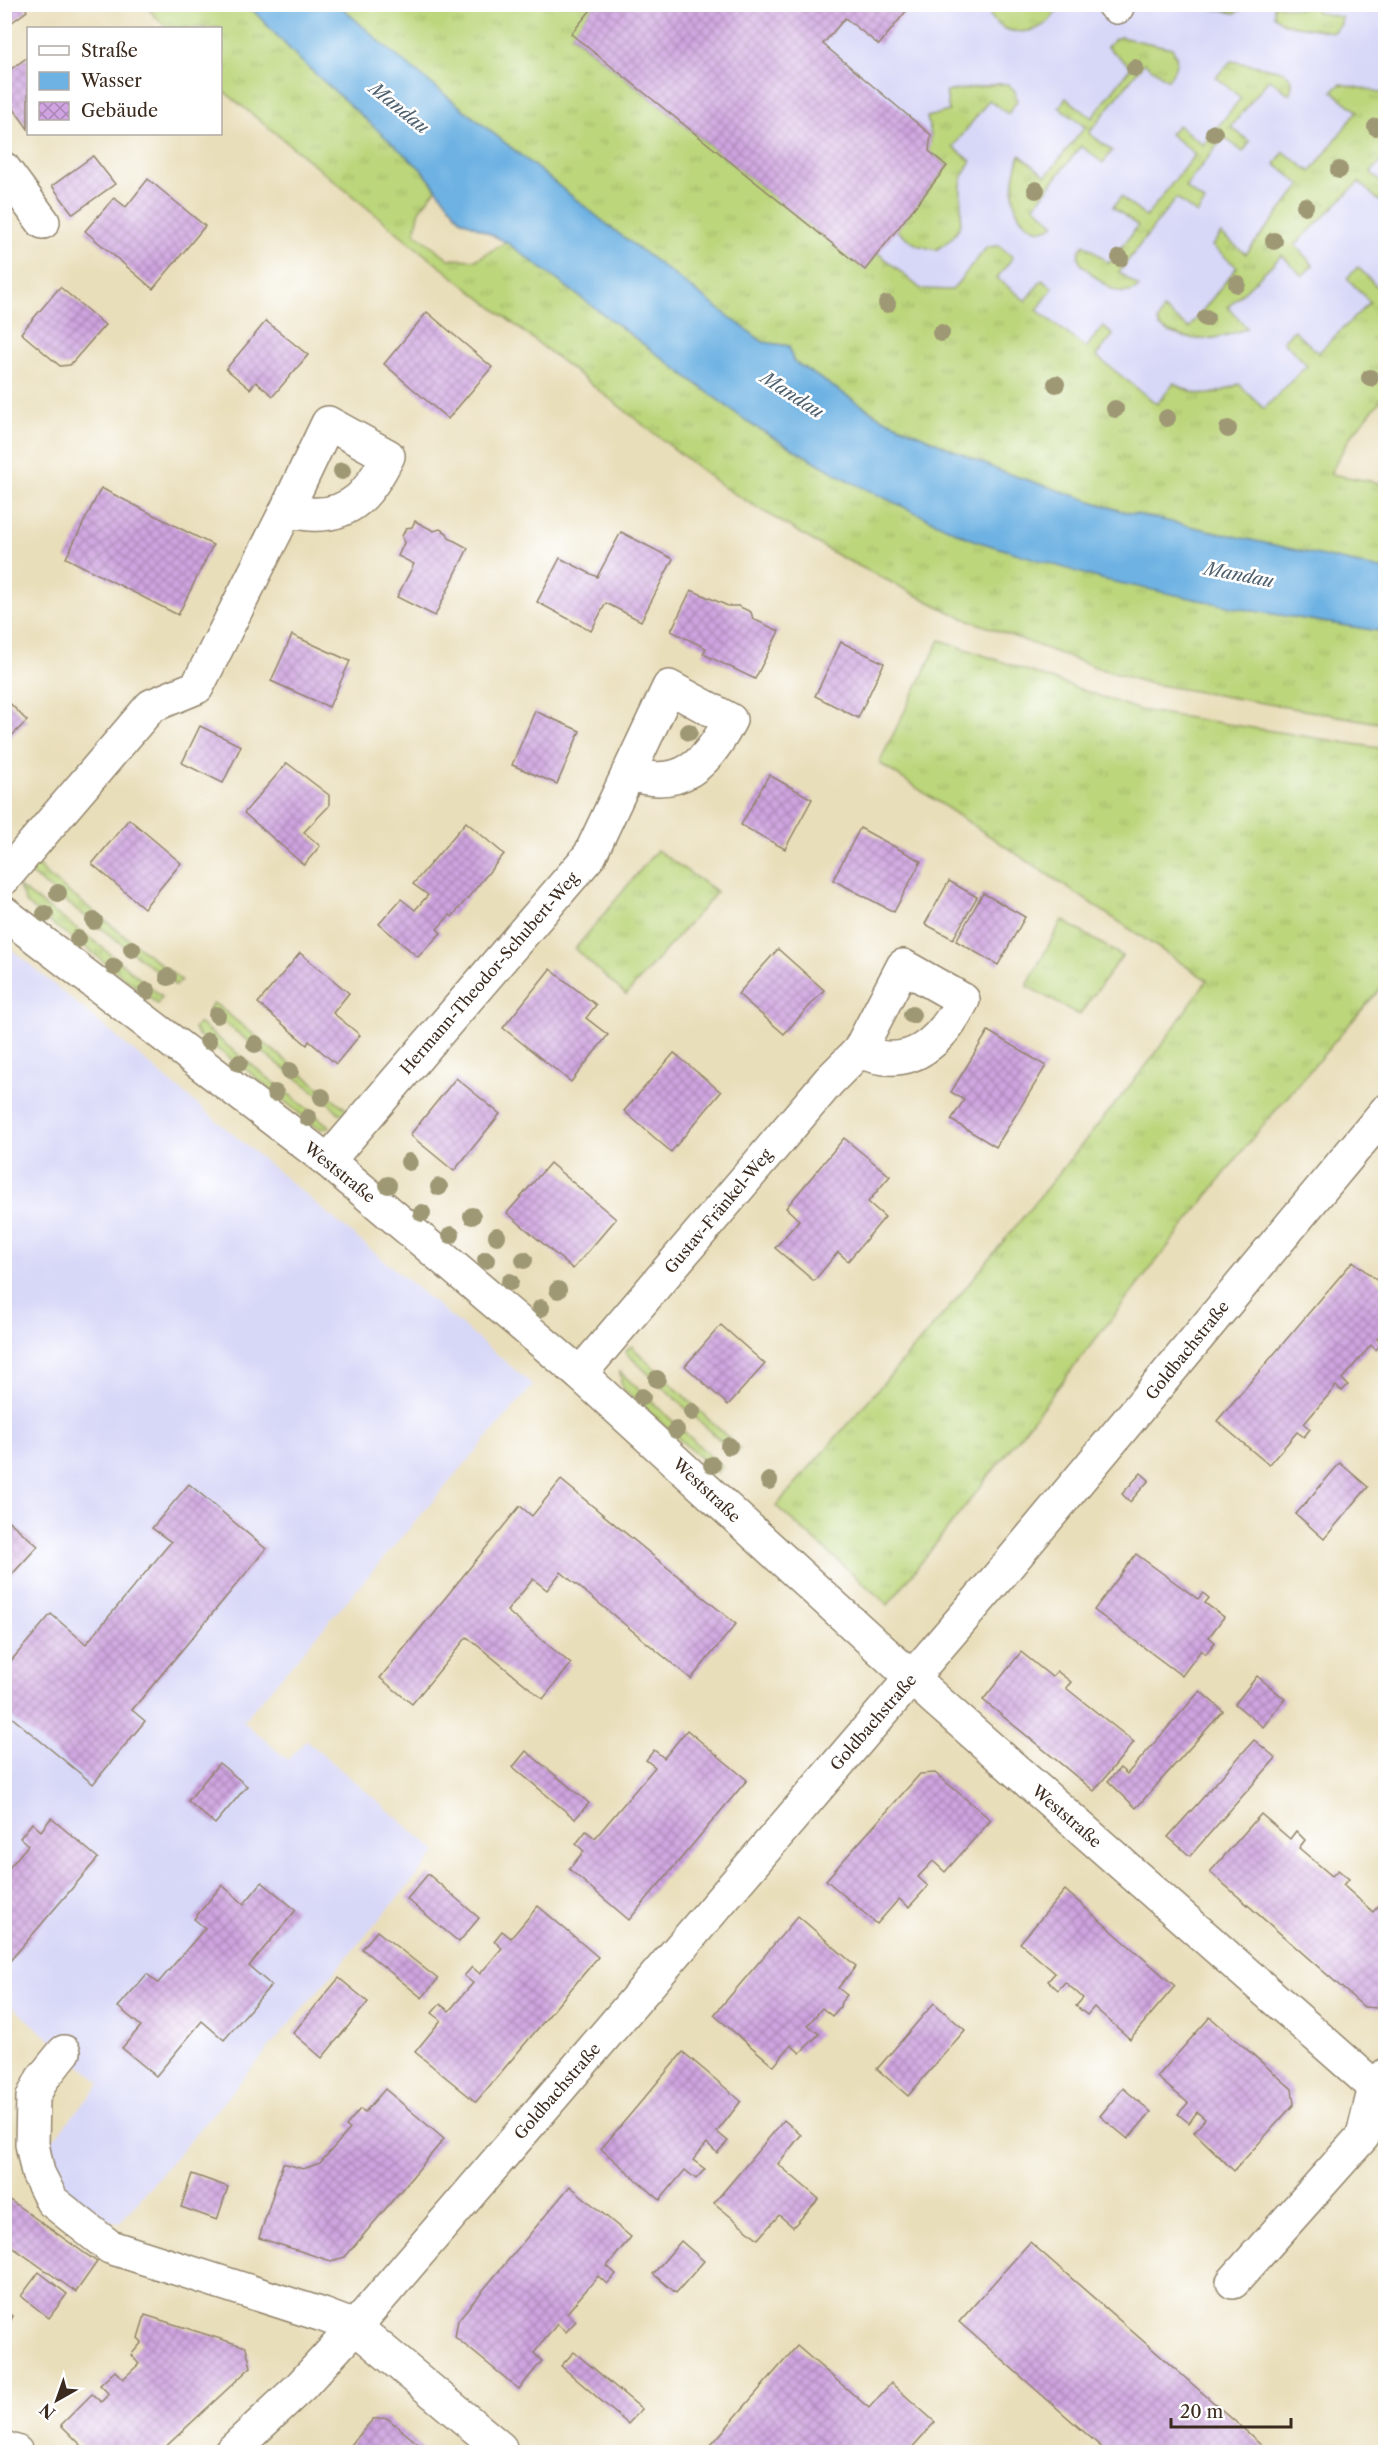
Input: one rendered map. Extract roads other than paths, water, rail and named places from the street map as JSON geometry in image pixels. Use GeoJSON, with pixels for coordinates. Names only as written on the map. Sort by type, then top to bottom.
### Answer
{"type":"FeatureCollection","features":[{"type":"Feature","properties":{"kind":"street"},"geometry":{"type":"LineString","coordinates":[[4,169],[43,222]]}},
{"type":"Feature","properties":{"kind":"street"},"geometry":{"type":"LineString","coordinates":[[4,878],[151,706],[196,687],[287,509]]}},
{"type":"Feature","properties":{"kind":"street","name":"Hermann-Theodor-Schubert-Weg"},"geometry":{"type":"LineString","coordinates":[[328,1161],[590,855],[628,773]]}},
{"type":"Feature","properties":{"kind":"street","name":"Weststraße"},"geometry":{"type":"LineString","coordinates":[[4,913],[328,1161],[580,1374],[911,1678],[1382,2086]]}},
{"type":"Feature","properties":{"kind":"street","name":"Gustav-Fränkel-Weg"},"geometry":{"type":"LineString","coordinates":[[580,1374],[829,1081],[859,1051]]}},
{"type":"Feature","properties":{"kind":"street","name":"Goldbachstraße"},"geometry":{"type":"LineString","coordinates":[[231,2452],[301,2386],[355,2328],[1091,1467],[1386,1111]]}},
{"type":"Feature","properties":{"kind":"street"},"geometry":{"type":"LineString","coordinates":[[64,2052],[42,2079],[33,2097],[32,2144],[38,2173],[52,2201],[110,2247],[323,2315],[355,2328],[500,2448]]}},
{"type":"Feature","properties":{"kind":"street"},"geometry":{"type":"LineString","coordinates":[[1233,2282],[1363,2136],[1382,2086]]}},
{"type":"Feature","properties":{"kind":"street"},"geometry":{"type":"LineString","coordinates":[[4,2448],[16,2452]]}},
{"type":"Feature","properties":{"kind":"water","name":"Mandau"},"geometry":{"type":"Polygon","coordinates":[[[248,5],[339,5],[388,49],[614,230],[763,342],[789,346],[793,361],[880,417],[1000,471],[1118,510],[1385,570],[1385,632],[1242,609],[1101,579],[973,540],[849,481],[752,425],[506,242],[460,219],[423,171],[301,61],[248,5]]]}}]}
